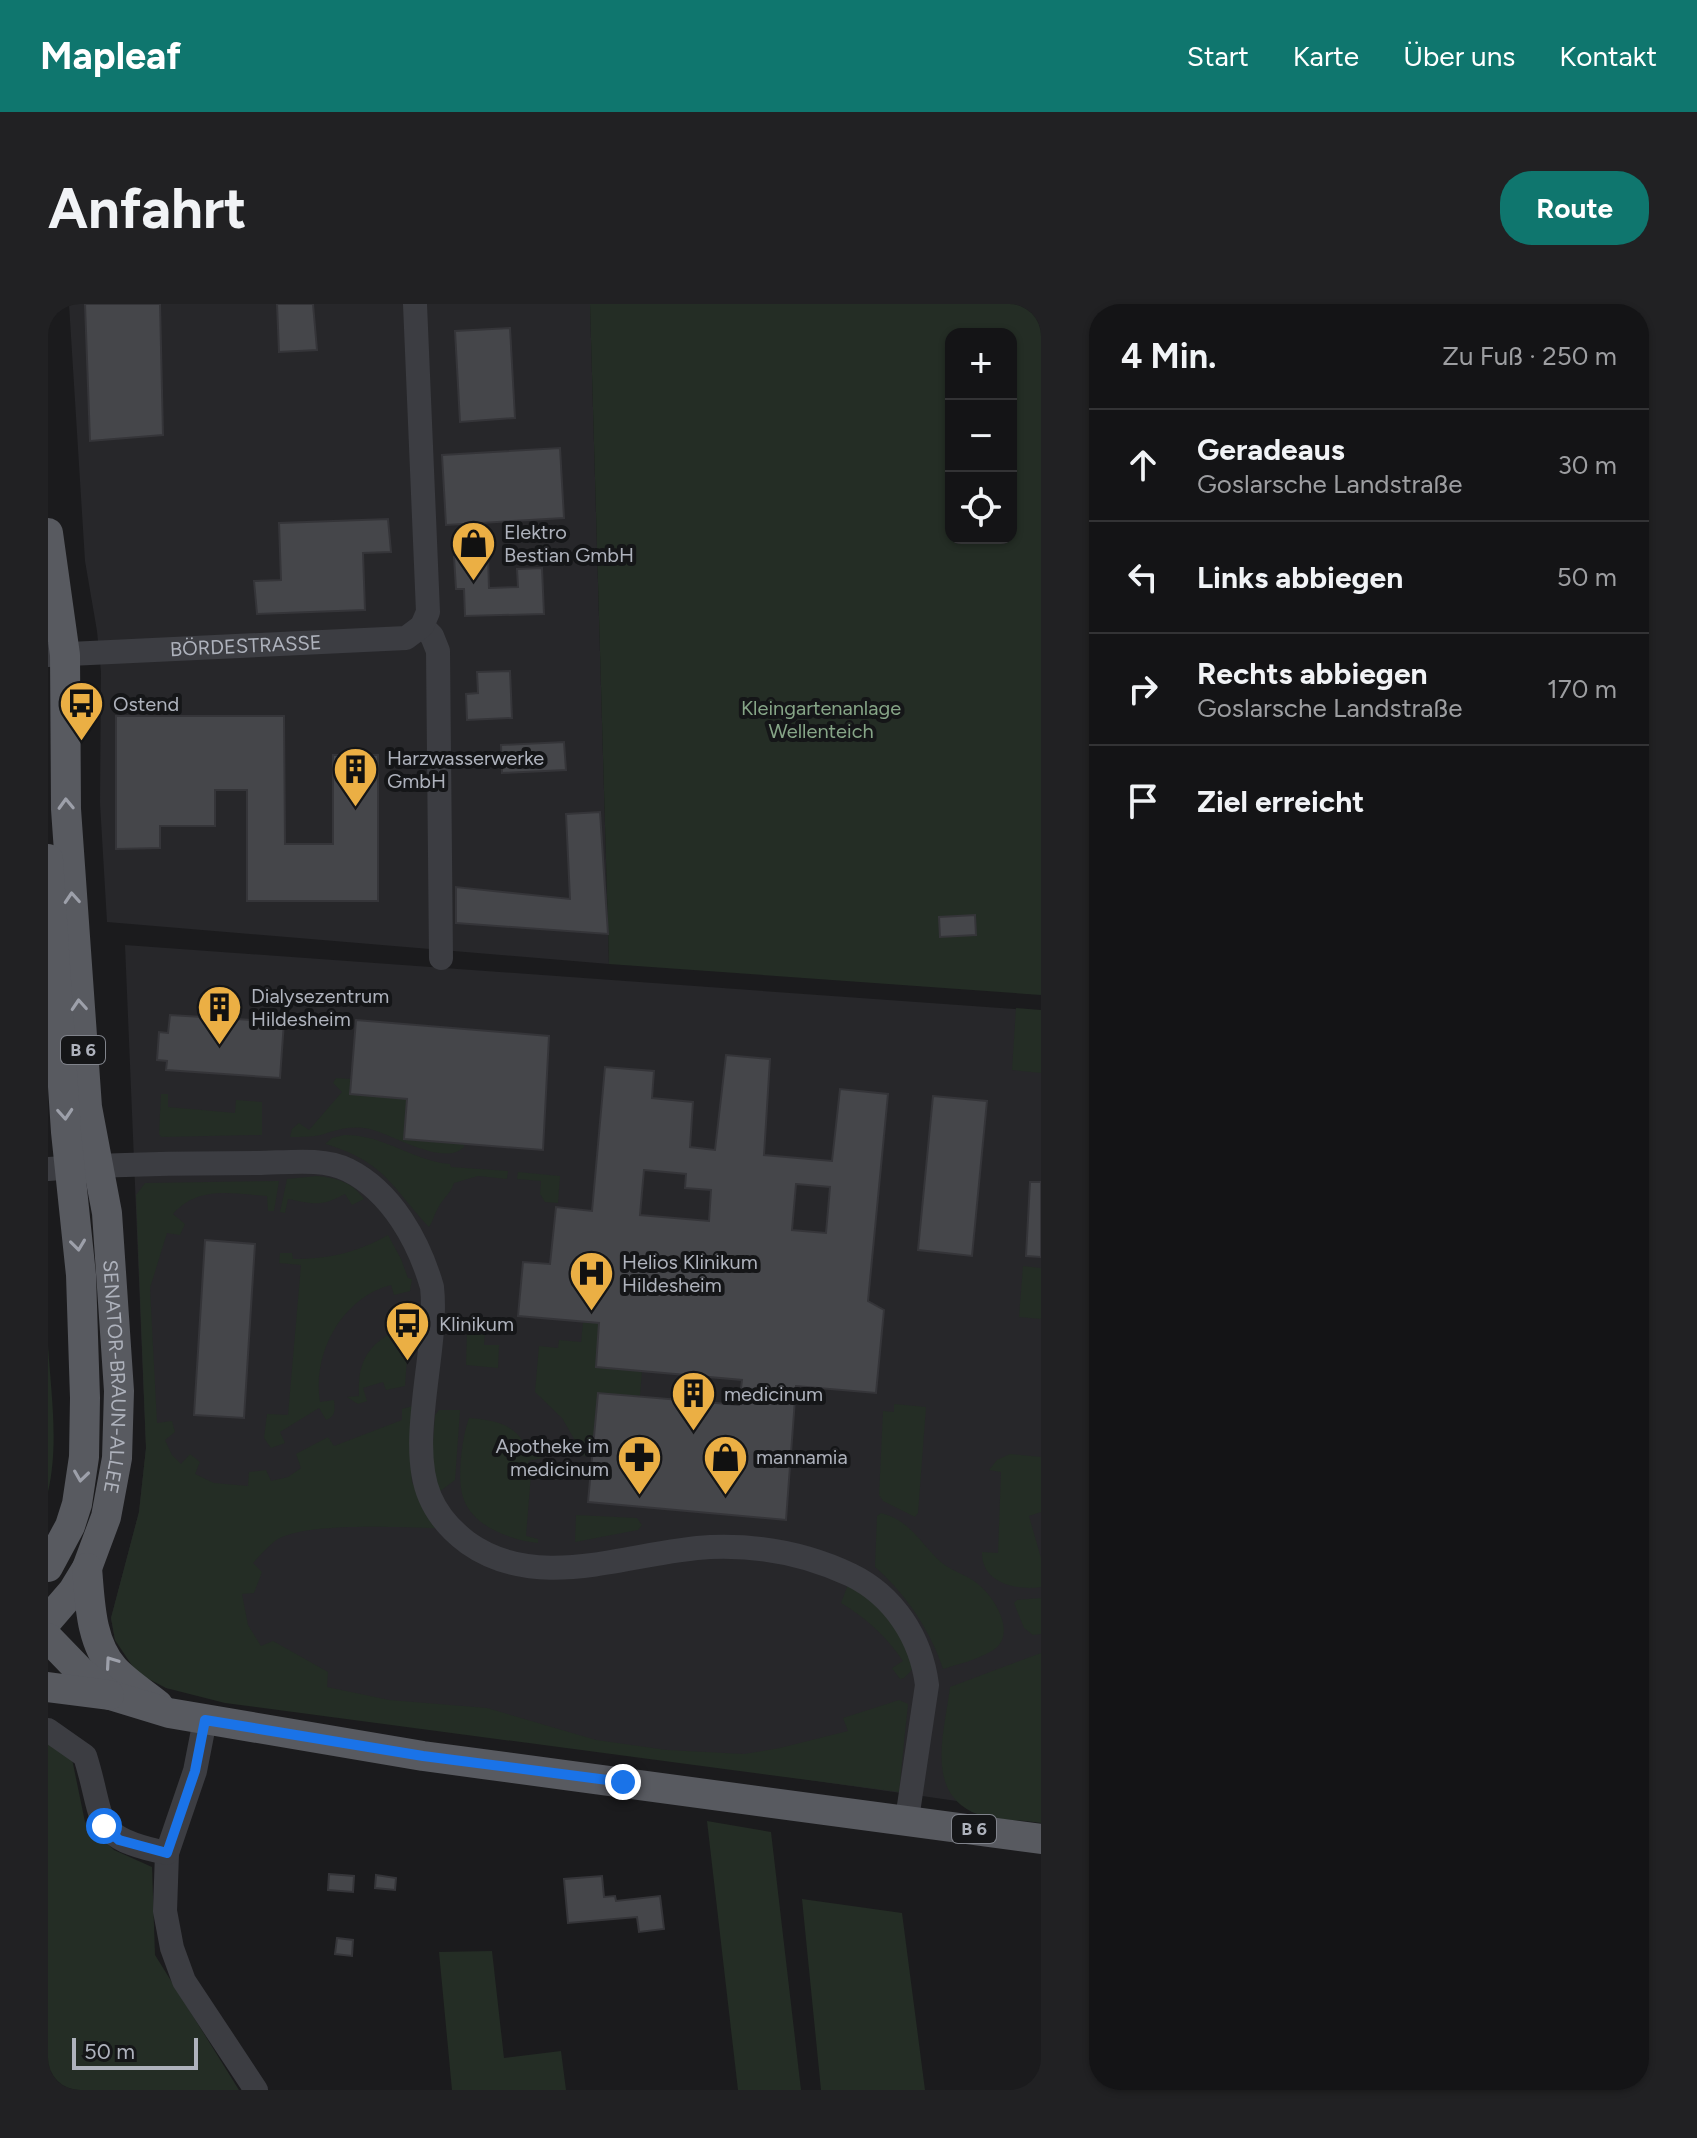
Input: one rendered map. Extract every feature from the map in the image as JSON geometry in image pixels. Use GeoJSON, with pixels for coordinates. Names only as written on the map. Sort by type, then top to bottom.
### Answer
{"type":"FeatureCollection","features":[{"type":"Feature","properties":{"kind":"main road","name":"SENATOR-BRAUN-ALLEE"},"geometry":{"type":"LineString","coordinates":[[48,533],[87,1107],[72,1167]]}},
{"type":"Feature","properties":{"kind":"main road","name":"SENATOR-BRAUN-ALLEE"},"geometry":{"type":"LineString","coordinates":[[48,859],[81,1275],[85,1384],[84,1457],[73,1515],[60,1548],[48,1567]]}},
{"type":"Feature","properties":{"kind":"main road","name":"SENATOR-BRAUN-ALLEE"},"geometry":{"type":"LineString","coordinates":[[48,1620],[73,1591],[87,1568],[106,1517],[113,1489],[118,1429],[117,1346],[107,1213],[72,1167]]}},
{"type":"Feature","properties":{"kind":"main road","name":"B 6"},"geometry":{"type":"LineString","coordinates":[[87,1568],[91,1614],[97,1639],[113,1668],[169,1713]]}},
{"type":"Feature","properties":{"kind":"main road","name":"B 6"},"geometry":{"type":"LineString","coordinates":[[48,1638],[80,1671],[110,1695],[169,1713],[423,1756],[1041,1839]]}},
{"type":"Feature","properties":{"kind":"main road"},"geometry":{"type":"LineString","coordinates":[[48,1687],[110,1695]]}},
{"type":"Feature","properties":{"kind":"street"},"geometry":{"type":"LineString","coordinates":[[415,304],[428,612],[422,626],[432,636],[438,651],[441,958]]}},
{"type":"Feature","properties":{"kind":"street","name":"BÖRDESTRASSE"},"geometry":{"type":"LineString","coordinates":[[57,655],[406,638],[422,626]]}},
{"type":"Feature","properties":{"kind":"street"},"geometry":{"type":"LineString","coordinates":[[72,1167],[146,1162],[314,1163],[348,1170],[374,1189],[406,1226],[423,1259],[432,1294],[422,1468],[435,1507],[450,1527],[490,1556],[530,1566],[576,1567],[666,1551],[733,1547],[765,1549],[801,1557],[860,1579],[895,1609],[915,1642],[925,1672],[927,1685],[907,1819]]}},
{"type":"Feature","properties":{"kind":"street"},"geometry":{"type":"LineString","coordinates":[[205,1720],[195,1771],[167,1853],[165,1911],[172,1948],[184,1981],[256,2090]]}},
{"type":"Feature","properties":{"kind":"street"},"geometry":{"type":"LineString","coordinates":[[48,1730],[85,1756],[104,1826],[119,1840],[167,1853]]}},
{"type":"Feature","properties":{"kind":"shaded area"},"geometry":{"type":"Polygon","coordinates":[[[69,304],[590,304],[609,964],[107,922],[100,803],[101,672],[85,561],[69,304]]]}},
{"type":"Feature","properties":{"kind":"shaded area","name":"Helios Klinikum Hildesheim"},"geometry":{"type":"Polygon","coordinates":[[[125,945],[1041,1011],[1041,1813],[166,1688],[115,1640],[111,1618],[139,1512],[146,1448],[125,945]]]}},
{"type":"Feature","properties":{"kind":"green space","name":"Kleingartenanlage Wellenteich"},"geometry":{"type":"Polygon","coordinates":[[[590,304],[1041,304],[1041,995],[609,964],[590,304]]]}},
{"type":"Feature","properties":{"kind":"green space"},"geometry":{"type":"Polygon","coordinates":[[[1016,1008],[1041,1010],[1041,1073],[1012,1070],[1016,1008]]]}},
{"type":"Feature","properties":{"kind":"green space"},"geometry":{"type":"Polygon","coordinates":[[[336,1078],[352,1079],[351,1094],[407,1099],[404,1139],[464,1144],[464,1147],[446,1154],[434,1152],[362,1128],[290,1137],[292,1129],[299,1123],[309,1130],[342,1092],[333,1083],[336,1078]]]}},
{"type":"Feature","properties":{"kind":"green space"},"geometry":{"type":"Polygon","coordinates":[[[161,1094],[168,1094],[168,1107],[235,1113],[236,1100],[262,1102],[262,1135],[161,1137],[161,1094]]]}},
{"type":"Feature","properties":{"kind":"green space"},"geometry":{"type":"Polygon","coordinates":[[[344,1135],[372,1139],[423,1158],[450,1164],[451,1167],[508,1171],[507,1179],[478,1176],[454,1183],[429,1227],[374,1167],[361,1158],[325,1144],[332,1138],[344,1135]]]}},
{"type":"Feature","properties":{"kind":"green space"},"geometry":{"type":"Polygon","coordinates":[[[518,1172],[560,1176],[558,1203],[545,1202],[540,1194],[541,1181],[517,1179],[518,1172]]]}},
{"type":"Feature","properties":{"kind":"green space"},"geometry":{"type":"Polygon","coordinates":[[[317,1176],[344,1182],[364,1199],[352,1205],[345,1194],[317,1203],[288,1199],[285,1213],[280,1212],[287,1179],[317,1176]]]}},
{"type":"Feature","properties":{"kind":"green space"},"geometry":{"type":"Polygon","coordinates":[[[279,1181],[274,1211],[268,1211],[267,1196],[217,1193],[194,1199],[173,1214],[185,1224],[180,1235],[167,1233],[150,1288],[157,1423],[172,1421],[175,1432],[165,1440],[172,1455],[181,1464],[190,1454],[200,1462],[195,1474],[214,1483],[248,1486],[249,1472],[266,1470],[271,1481],[288,1477],[301,1468],[296,1454],[328,1437],[334,1446],[402,1420],[402,1409],[416,1405],[410,1455],[412,1482],[436,1528],[329,1528],[289,1535],[275,1541],[253,1563],[262,1572],[254,1593],[242,1594],[248,1625],[261,1646],[273,1641],[328,1672],[327,1687],[389,1700],[487,1708],[596,1740],[667,1750],[744,1754],[780,1748],[848,1731],[843,1718],[899,1700],[908,1704],[899,1792],[225,1703],[166,1688],[137,1673],[115,1640],[111,1618],[139,1512],[146,1448],[136,1195],[145,1183],[279,1181]]]}},
{"type":"Feature","properties":{"kind":"green space"},"geometry":{"type":"Polygon","coordinates":[[[388,1235],[408,1278],[412,1279],[410,1291],[394,1295],[391,1285],[373,1292],[344,1315],[326,1347],[321,1365],[320,1402],[334,1400],[333,1415],[326,1420],[319,1408],[280,1432],[285,1443],[271,1448],[264,1438],[267,1414],[288,1415],[301,1265],[279,1263],[280,1253],[292,1253],[293,1259],[319,1258],[353,1251],[388,1235]]]}},
{"type":"Feature","properties":{"kind":"green space"},"geometry":{"type":"Polygon","coordinates":[[[1023,1266],[1041,1268],[1041,1319],[1019,1317],[1023,1266]]]}},
{"type":"Feature","properties":{"kind":"green space"},"geometry":{"type":"Polygon","coordinates":[[[404,1312],[410,1312],[407,1345],[402,1346],[401,1357],[407,1357],[405,1386],[386,1390],[383,1382],[363,1388],[367,1401],[358,1404],[347,1397],[359,1396],[364,1360],[384,1337],[407,1325],[404,1312]]]}},
{"type":"Feature","properties":{"kind":"green space"},"geometry":{"type":"Polygon","coordinates":[[[583,1322],[599,1323],[596,1367],[642,1371],[640,1396],[598,1394],[592,1457],[584,1456],[562,1418],[535,1392],[539,1346],[558,1348],[559,1340],[581,1342],[583,1322]]]}},
{"type":"Feature","properties":{"kind":"green space"},"geometry":{"type":"Polygon","coordinates":[[[467,1330],[485,1332],[484,1345],[499,1345],[498,1368],[466,1365],[467,1330]]]}},
{"type":"Feature","properties":{"kind":"green space"},"geometry":{"type":"Polygon","coordinates":[[[48,1345],[54,1437],[48,1492],[48,1345]]]}},
{"type":"Feature","properties":{"kind":"green space"},"geometry":{"type":"Polygon","coordinates":[[[894,1404],[926,1407],[918,1513],[915,1517],[883,1501],[879,1495],[883,1411],[894,1412],[894,1404]]]}},
{"type":"Feature","properties":{"kind":"green space"},"geometry":{"type":"Polygon","coordinates":[[[439,1410],[460,1410],[455,1480],[439,1492],[432,1457],[435,1415],[439,1410]]]}},
{"type":"Feature","properties":{"kind":"green space"},"geometry":{"type":"Polygon","coordinates":[[[469,1418],[506,1426],[520,1437],[528,1455],[542,1458],[528,1461],[531,1474],[526,1536],[538,1539],[538,1543],[516,1539],[485,1525],[464,1500],[460,1471],[469,1418]]]}},
{"type":"Feature","properties":{"kind":"green space"},"geometry":{"type":"Polygon","coordinates":[[[1010,1454],[1041,1457],[1041,1512],[1029,1516],[1041,1558],[1041,1587],[1022,1588],[1002,1583],[987,1571],[983,1563],[982,1552],[998,1553],[1001,1472],[989,1470],[997,1460],[1010,1454]]]}},
{"type":"Feature","properties":{"kind":"green space"},"geometry":{"type":"Polygon","coordinates":[[[881,1513],[901,1522],[942,1563],[986,1591],[1002,1618],[1003,1637],[999,1645],[979,1657],[943,1669],[932,1641],[916,1614],[875,1567],[877,1516],[881,1513]]]}},
{"type":"Feature","properties":{"kind":"green space"},"geometry":{"type":"Polygon","coordinates":[[[576,1515],[637,1518],[642,1525],[638,1530],[575,1542],[576,1515]]]}},
{"type":"Feature","properties":{"kind":"green space"},"geometry":{"type":"Polygon","coordinates":[[[849,1582],[895,1621],[913,1664],[904,1678],[900,1679],[892,1668],[903,1661],[890,1644],[841,1603],[849,1582]]]}},
{"type":"Feature","properties":{"kind":"green space"},"geometry":{"type":"Polygon","coordinates":[[[1041,1598],[1041,1634],[1033,1635],[1024,1628],[1014,1603],[1017,1600],[1041,1598]]]}},
{"type":"Feature","properties":{"kind":"green space"},"geometry":{"type":"Polygon","coordinates":[[[1041,1653],[1041,1823],[979,1815],[957,1802],[943,1774],[942,1739],[950,1687],[1041,1653]]]}},
{"type":"Feature","properties":{"kind":"green space"},"geometry":{"type":"Polygon","coordinates":[[[48,1741],[71,1754],[85,1822],[114,1850],[152,1867],[155,1955],[239,2090],[48,2090],[48,1741]]]}},
{"type":"Feature","properties":{"kind":"green space"},"geometry":{"type":"Polygon","coordinates":[[[707,1821],[771,1832],[801,2090],[738,2090],[707,1821]]]}},
{"type":"Feature","properties":{"kind":"green space"},"geometry":{"type":"Polygon","coordinates":[[[802,1899],[902,1913],[925,2090],[821,2090],[802,1899]]]}},
{"type":"Feature","properties":{"kind":"green space"},"geometry":{"type":"Polygon","coordinates":[[[492,1951],[504,2058],[561,2051],[566,2090],[452,2090],[439,1952],[492,1951]]]}},
{"type":"Feature","properties":{"kind":"building"},"geometry":{"type":"Polygon","coordinates":[[[85,304],[160,304],[163,435],[90,441],[85,304]]]}},
{"type":"Feature","properties":{"kind":"building"},"geometry":{"type":"Polygon","coordinates":[[[277,304],[313,304],[317,350],[279,352],[277,304]]]}},
{"type":"Feature","properties":{"kind":"building"},"geometry":{"type":"Polygon","coordinates":[[[510,328],[515,418],[460,422],[455,331],[510,328]]]}},
{"type":"Feature","properties":{"kind":"building"},"geometry":{"type":"Polygon","coordinates":[[[560,448],[564,518],[446,525],[442,455],[560,448]]]}},
{"type":"Feature","properties":{"kind":"building"},"geometry":{"type":"Polygon","coordinates":[[[388,519],[391,552],[363,553],[365,610],[257,614],[254,581],[281,580],[279,523],[388,519]]]}},
{"type":"Feature","properties":{"kind":"building"},"geometry":{"type":"Polygon","coordinates":[[[488,555],[489,588],[518,587],[517,569],[542,568],[544,614],[465,616],[464,589],[456,589],[454,557],[488,555]]]}},
{"type":"Feature","properties":{"kind":"building"},"geometry":{"type":"Polygon","coordinates":[[[510,671],[512,718],[467,720],[466,694],[478,693],[477,672],[510,671]]]}},
{"type":"Feature","properties":{"kind":"building","name":"Harzwasserwerke GmbH"},"geometry":{"type":"Polygon","coordinates":[[[116,716],[284,716],[285,844],[333,844],[333,755],[378,755],[378,901],[247,901],[247,790],[215,790],[215,826],[160,826],[160,848],[116,849],[116,716]]]}},
{"type":"Feature","properties":{"kind":"building"},"geometry":{"type":"Polygon","coordinates":[[[564,742],[566,770],[502,773],[501,745],[564,742]]]}},
{"type":"Feature","properties":{"kind":"building"},"geometry":{"type":"Polygon","coordinates":[[[600,812],[608,934],[456,923],[456,887],[570,899],[566,814],[600,812]]]}},
{"type":"Feature","properties":{"kind":"building"},"geometry":{"type":"Polygon","coordinates":[[[975,915],[976,935],[940,937],[939,917],[975,915]]]}},
{"type":"Feature","properties":{"kind":"building","name":"Dialysezentrum Hildesheim"},"geometry":{"type":"Polygon","coordinates":[[[170,1015],[284,1022],[280,1078],[166,1070],[167,1061],[157,1060],[159,1032],[168,1033],[170,1015]]]}},
{"type":"Feature","properties":{"kind":"building"},"geometry":{"type":"Polygon","coordinates":[[[356,1020],[549,1036],[543,1150],[404,1139],[407,1099],[350,1094],[356,1020]]]}},
{"type":"Feature","properties":{"kind":"building"},"geometry":{"type":"Polygon","coordinates":[[[726,1055],[770,1059],[764,1155],[832,1161],[840,1089],[888,1094],[868,1301],[884,1310],[876,1393],[796,1386],[786,1520],[588,1502],[598,1393],[739,1405],[742,1380],[596,1367],[599,1323],[518,1316],[523,1262],[550,1264],[556,1207],[592,1211],[605,1067],[654,1071],[652,1098],[693,1102],[690,1147],[715,1150],[726,1055]],[[644,1170],[640,1215],[709,1221],[711,1190],[685,1188],[686,1174],[644,1170]],[[796,1184],[792,1230],[826,1233],[830,1187],[796,1184]]]}},
{"type":"Feature","properties":{"kind":"building"},"geometry":{"type":"Polygon","coordinates":[[[933,1096],[987,1101],[972,1256],[918,1250],[933,1096]]]}},
{"type":"Feature","properties":{"kind":"building"},"geometry":{"type":"Polygon","coordinates":[[[1030,1182],[1041,1182],[1041,1257],[1026,1256],[1030,1182]]]}},
{"type":"Feature","properties":{"kind":"building"},"geometry":{"type":"Polygon","coordinates":[[[205,1240],[255,1244],[244,1418],[194,1415],[205,1240]]]}},
{"type":"Feature","properties":{"kind":"building"},"geometry":{"type":"Polygon","coordinates":[[[329,1874],[354,1876],[353,1892],[328,1890],[329,1874]]]}},
{"type":"Feature","properties":{"kind":"building"},"geometry":{"type":"Polygon","coordinates":[[[376,1875],[396,1878],[395,1890],[375,1888],[376,1875]]]}},
{"type":"Feature","properties":{"kind":"building"},"geometry":{"type":"Polygon","coordinates":[[[602,1876],[604,1897],[615,1896],[616,1901],[660,1896],[664,1929],[639,1932],[637,1917],[568,1923],[564,1879],[602,1876]]]}},
{"type":"Feature","properties":{"kind":"building"},"geometry":{"type":"Polygon","coordinates":[[[337,1938],[353,1940],[352,1956],[335,1954],[337,1938]]]}},
{"type":"Feature","properties":{"kind":"place","name":"Elektro Bestian GmbH"},"geometry":{"type":"Point","coordinates":[473,583]}},
{"type":"Feature","properties":{"kind":"place","name":"Ostend"},"geometry":{"type":"Point","coordinates":[82,743]}},
{"type":"Feature","properties":{"kind":"place","name":"Harzwasserwerke GmbH"},"geometry":{"type":"Point","coordinates":[356,808]}},
{"type":"Feature","properties":{"kind":"place","name":"Dialysezentrum Hildesheim"},"geometry":{"type":"Point","coordinates":[220,1047]}},
{"type":"Feature","properties":{"kind":"place","name":"Helios Klinikum Hildesheim"},"geometry":{"type":"Point","coordinates":[591,1312]}},
{"type":"Feature","properties":{"kind":"place","name":"Klinikum"},"geometry":{"type":"Point","coordinates":[408,1363]}},
{"type":"Feature","properties":{"kind":"place","name":"medicinum"},"geometry":{"type":"Point","coordinates":[693,1433]}},
{"type":"Feature","properties":{"kind":"place","name":"mannamia"},"geometry":{"type":"Point","coordinates":[725,1496]}},
{"type":"Feature","properties":{"kind":"place","name":"Apotheke im medicinum"},"geometry":{"type":"Point","coordinates":[640,1497]}},
{"type":"Feature","properties":{"kind":"route"},"geometry":{"type":"LineString","coordinates":[[104,1826],[119,1840],[167,1853],[195,1771],[205,1720],[423,1756],[623,1782]]}}]}
